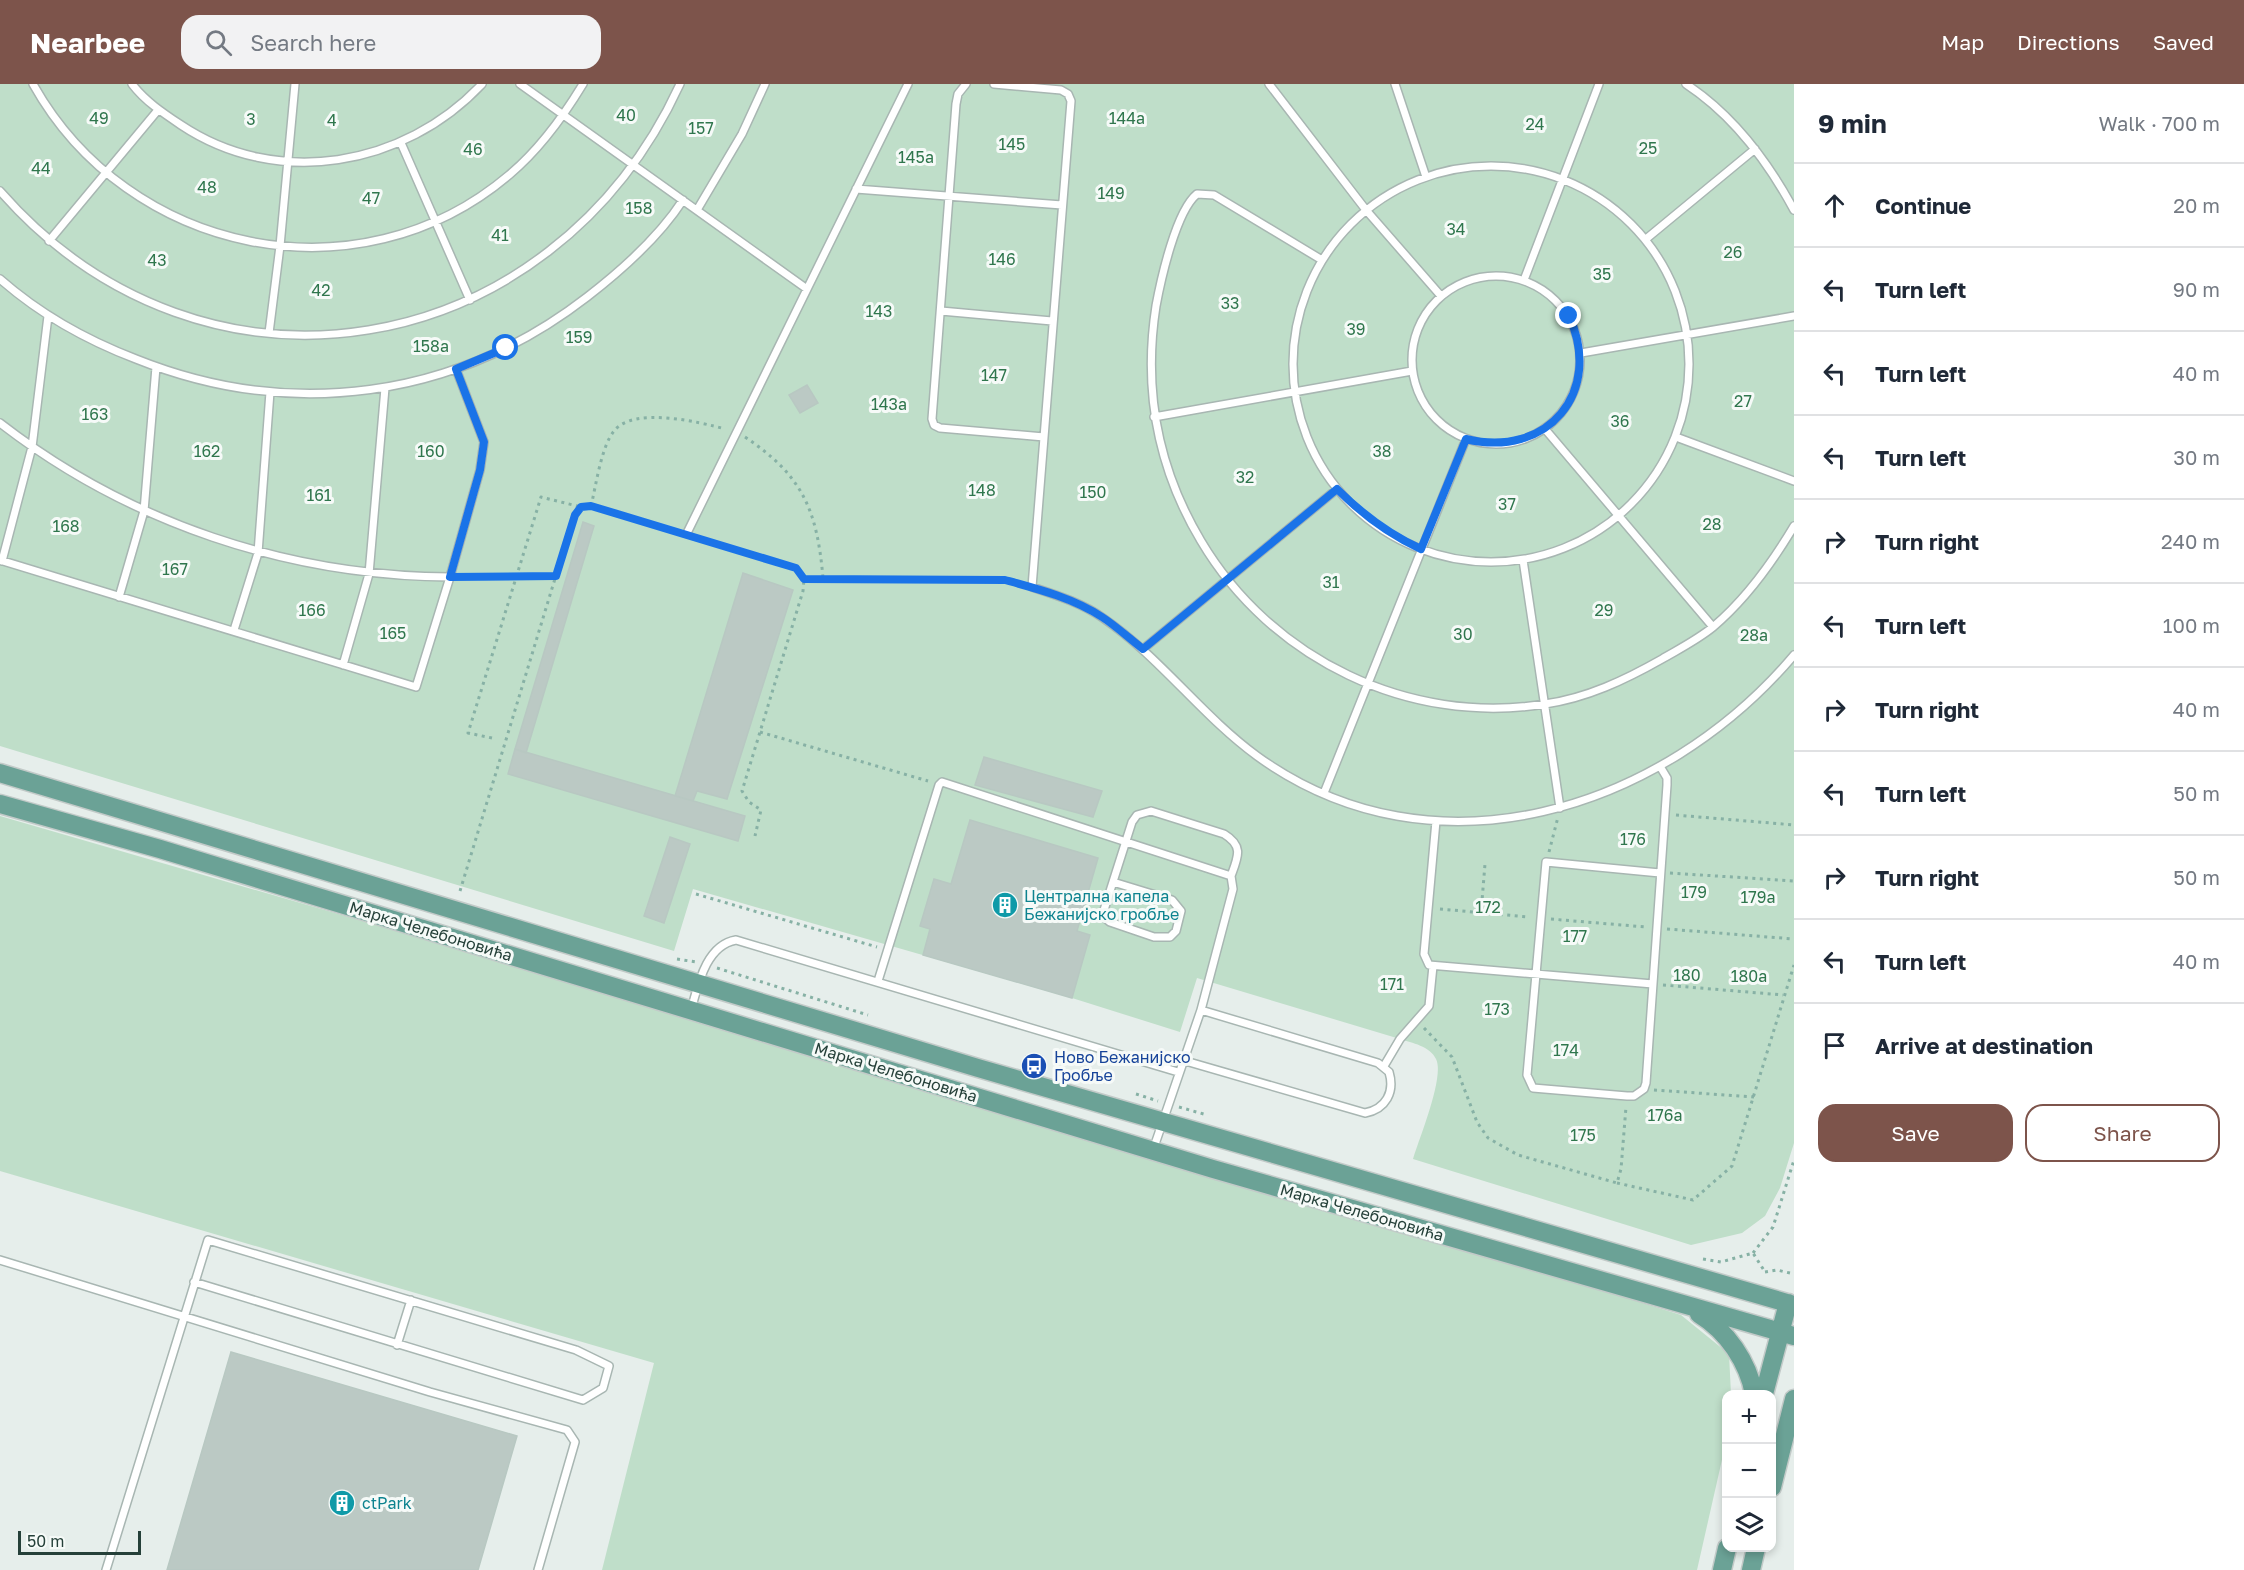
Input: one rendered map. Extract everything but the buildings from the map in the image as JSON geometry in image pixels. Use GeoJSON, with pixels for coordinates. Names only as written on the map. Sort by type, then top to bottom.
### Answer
{"type":"FeatureCollection","features":[{"type":"Feature","properties":{"kind":"main road","name":"Марка Челебоновића"},"geometry":{"type":"LineString","coordinates":[[0,773],[1162,1121],[1791,1304]]}},
{"type":"Feature","properties":{"kind":"main road","name":"Марка Челебоновића"},"geometry":{"type":"LineString","coordinates":[[0,804],[160,849],[1153,1150],[1687,1307],[1787,1334]]}},
{"type":"Feature","properties":{"kind":"main road"},"geometry":{"type":"LineString","coordinates":[[160,849],[168,824]]}},
{"type":"Feature","properties":{"kind":"main road"},"geometry":{"type":"LineString","coordinates":[[1766,1390],[1787,1334],[1791,1304]]}},
{"type":"Feature","properties":{"kind":"main road"},"geometry":{"type":"LineString","coordinates":[[1687,1307],[1703,1316],[1730,1342],[1748,1374],[1753,1390]]}},
{"type":"Feature","properties":{"kind":"main road"},"geometry":{"type":"LineString","coordinates":[[1776,1471],[1794,1399]]}},
{"type":"Feature","properties":{"kind":"main road"},"geometry":{"type":"LineString","coordinates":[[1722,1570],[1726,1552]]}},
{"type":"Feature","properties":{"kind":"main road"},"geometry":{"type":"LineString","coordinates":[[1750,1570],[1755,1552]]}},
{"type":"Feature","properties":{"kind":"lane"},"geometry":{"type":"LineString","coordinates":[[33,84],[45,105],[74,143],[105,172],[143,201],[186,224],[232,238],[280,246],[321,247],[381,239],[436,220],[468,203],[509,175],[564,115],[583,84]]}},
{"type":"Feature","properties":{"kind":"lane"},"geometry":{"type":"LineString","coordinates":[[132,84],[158,110],[200,138],[242,154],[287,163],[327,162],[367,156],[401,143],[439,122],[482,84]]}},
{"type":"Feature","properties":{"kind":"lane"},"geometry":{"type":"LineString","coordinates":[[269,333],[280,246],[295,84]]}},
{"type":"Feature","properties":{"kind":"lane"},"geometry":{"type":"LineString","coordinates":[[520,84],[807,289]]}},
{"type":"Feature","properties":{"kind":"lane"},"geometry":{"type":"LineString","coordinates":[[0,190],[49,241],[91,272],[151,304],[218,326],[269,333],[317,334],[360,331],[420,318],[470,300],[500,285],[547,254],[599,207],[634,165],[654,134],[680,84]]}},
{"type":"Feature","properties":{"kind":"lane"},"geometry":{"type":"LineString","coordinates":[[697,210],[742,134],[765,84]]}},
{"type":"Feature","properties":{"kind":"lane"},"geometry":{"type":"LineString","coordinates":[[687,533],[908,84]]}},
{"type":"Feature","properties":{"kind":"lane"},"geometry":{"type":"LineString","coordinates":[[966,84],[958,94],[956,104],[932,419],[934,425],[940,428],[1044,436]]}},
{"type":"Feature","properties":{"kind":"lane"},"geometry":{"type":"LineString","coordinates":[[994,84],[1061,90],[1068,94],[1071,109],[1032,587],[1073,602],[1101,616],[1143,649],[1226,731],[1288,778],[1350,803],[1398,816],[1436,821],[1515,818],[1560,808],[1593,799],[1661,768],[1707,737],[1739,711],[1794,655]]}},
{"type":"Feature","properties":{"kind":"lane"},"geometry":{"type":"LineString","coordinates":[[1269,84],[1366,210],[1441,296]]}},
{"type":"Feature","properties":{"kind":"lane"},"geometry":{"type":"LineString","coordinates":[[1395,84],[1426,177]]}},
{"type":"Feature","properties":{"kind":"lane"},"geometry":{"type":"LineString","coordinates":[[1524,280],[1599,84]]}},
{"type":"Feature","properties":{"kind":"lane"},"geometry":{"type":"LineString","coordinates":[[1686,84],[1721,111],[1755,149],[1794,210]]}},
{"type":"Feature","properties":{"kind":"lane"},"geometry":{"type":"LineString","coordinates":[[49,241],[158,110]]}},
{"type":"Feature","properties":{"kind":"lane"},"geometry":{"type":"LineString","coordinates":[[401,143],[470,300]]}},
{"type":"Feature","properties":{"kind":"lane"},"geometry":{"type":"LineString","coordinates":[[1646,240],[1755,149]]}},
{"type":"Feature","properties":{"kind":"lane"},"geometry":{"type":"LineString","coordinates":[[1494,166],[1523,169],[1562,179],[1593,194],[1612,207],[1646,240],[1670,279],[1679,301],[1688,335],[1690,369],[1686,404],[1676,437],[1661,467],[1648,485],[1618,517],[1589,537],[1523,560],[1471,561],[1421,549],[1389,534],[1361,514],[1337,489],[1317,460],[1303,427],[1294,392],[1292,358],[1296,324],[1306,291],[1322,260],[1342,233],[1366,210],[1384,197],[1426,177],[1464,168],[1494,166]]}},
{"type":"Feature","properties":{"kind":"lane"},"geometry":{"type":"LineString","coordinates":[[856,189],[1062,205]]}},
{"type":"Feature","properties":{"kind":"lane"},"geometry":{"type":"LineString","coordinates":[[1322,260],[1214,195],[1202,193],[1192,199],[1173,241],[1160,286],[1151,363],[1154,417],[1161,449],[1186,517],[1228,580],[1254,611],[1284,637],[1313,657],[1367,684],[1448,705],[1545,704],[1579,696],[1629,678],[1713,627],[1773,562],[1794,526]]}},
{"type":"Feature","properties":{"kind":"lane"},"geometry":{"type":"LineString","coordinates":[[0,279],[48,316],[106,348],[211,384],[270,392],[339,393],[385,388],[456,369],[530,335],[581,302],[623,266],[661,229],[683,200]]}},
{"type":"Feature","properties":{"kind":"lane"},"geometry":{"type":"LineString","coordinates":[[1509,276],[1524,280],[1541,288],[1563,308],[1577,334],[1581,353],[1578,379],[1569,403],[1545,429],[1515,442],[1499,444],[1466,439],[1436,419],[1425,405],[1412,371],[1413,346],[1420,322],[1441,296],[1453,287],[1480,277],[1509,276]]}},
{"type":"Feature","properties":{"kind":"lane"},"geometry":{"type":"LineString","coordinates":[[941,311],[1052,321]]}},
{"type":"Feature","properties":{"kind":"lane"},"geometry":{"type":"LineString","coordinates":[[48,316],[32,447],[1,560],[416,687],[480,470],[484,442],[456,369]]}},
{"type":"Feature","properties":{"kind":"lane"},"geometry":{"type":"LineString","coordinates":[[1581,353],[1794,316]]}},
{"type":"Feature","properties":{"kind":"lane"},"geometry":{"type":"LineString","coordinates":[[119,597],[144,511],[156,367]]}},
{"type":"Feature","properties":{"kind":"lane"},"geometry":{"type":"LineString","coordinates":[[1154,417],[1412,371]]}},
{"type":"Feature","properties":{"kind":"lane"},"geometry":{"type":"LineString","coordinates":[[343,665],[369,574],[385,388]]}},
{"type":"Feature","properties":{"kind":"lane"},"geometry":{"type":"LineString","coordinates":[[234,630],[258,553],[270,392]]}},
{"type":"Feature","properties":{"kind":"lane"},"geometry":{"type":"LineString","coordinates":[[0,423],[32,447],[144,511],[201,534],[258,553],[315,566],[369,574],[450,577]]}},
{"type":"Feature","properties":{"kind":"lane"},"geometry":{"type":"LineString","coordinates":[[1545,429],[1713,627]]}},
{"type":"Feature","properties":{"kind":"lane"},"geometry":{"type":"LineString","coordinates":[[1676,437],[1794,481]]}},
{"type":"Feature","properties":{"kind":"lane"},"geometry":{"type":"LineString","coordinates":[[1324,793],[1466,439]]}},
{"type":"Feature","properties":{"kind":"lane"},"geometry":{"type":"LineString","coordinates":[[1143,649],[1337,489]]}},
{"type":"Feature","properties":{"kind":"lane"},"geometry":{"type":"LineString","coordinates":[[1523,560],[1560,808]]}},
{"type":"Feature","properties":{"kind":"lane"},"geometry":{"type":"LineString","coordinates":[[1660,873],[1546,862],[1527,1075],[1530,1085],[1539,1089],[1627,1096],[1634,1096],[1644,1089],[1653,984],[1667,778],[1661,768]]}},
{"type":"Feature","properties":{"kind":"lane"},"geometry":{"type":"LineString","coordinates":[[878,981],[939,785],[942,782],[1127,840],[1231,876]]}},
{"type":"Feature","properties":{"kind":"lane"},"geometry":{"type":"LineString","coordinates":[[1113,882],[1172,900],[1181,911],[1176,931],[1170,937],[1163,938],[1110,922],[1105,918],[1104,910],[1113,882],[1127,840],[1137,815],[1150,811],[1224,834],[1238,846],[1231,876],[1233,889],[1201,1010],[1153,1150]]}},
{"type":"Feature","properties":{"kind":"lane"},"geometry":{"type":"LineString","coordinates":[[1436,821],[1425,959],[1433,966],[1653,984]]}},
{"type":"Feature","properties":{"kind":"lane"},"geometry":{"type":"LineString","coordinates":[[691,1010],[699,982],[707,965],[721,945],[735,940],[1178,1072]]}},
{"type":"Feature","properties":{"kind":"lane"},"geometry":{"type":"LineString","coordinates":[[1384,1066],[1400,1039],[1429,1006],[1433,966]]}},
{"type":"Feature","properties":{"kind":"lane"},"geometry":{"type":"LineString","coordinates":[[1182,1060],[1365,1113],[1381,1107],[1390,1095],[1391,1079],[1384,1066],[1201,1010]]}},
{"type":"Feature","properties":{"kind":"lane"},"geometry":{"type":"LineString","coordinates":[[106,1570],[183,1315],[194,1282],[208,1240],[576,1350],[609,1366],[603,1388],[583,1400],[194,1282]]}},
{"type":"Feature","properties":{"kind":"lane"},"geometry":{"type":"LineString","coordinates":[[0,1260],[430,1392],[567,1430],[574,1442],[538,1570]]}},
{"type":"Feature","properties":{"kind":"lane"},"geometry":{"type":"LineString","coordinates":[[397,1345],[411,1300]]}},
{"type":"Feature","properties":{"kind":"path"},"geometry":{"type":"LineString","coordinates":[[492,738],[468,733],[541,497],[581,507],[591,506],[687,533],[796,568],[804,579],[803,591],[742,791],[749,802],[761,810],[755,836]]}},
{"type":"Feature","properties":{"kind":"path"},"geometry":{"type":"LineString","coordinates":[[460,891],[570,526],[581,507]]}},
{"type":"Feature","properties":{"kind":"path"},"geometry":{"type":"LineString","coordinates":[[450,577],[556,576]]}},
{"type":"Feature","properties":{"kind":"path"},"geometry":{"type":"LineString","coordinates":[[804,579],[1005,580],[1032,587]]}},
{"type":"Feature","properties":{"kind":"path"},"geometry":{"type":"LineString","coordinates":[[760,732],[939,785]]}},
{"type":"Feature","properties":{"kind":"path"},"geometry":{"type":"LineString","coordinates":[[1546,862],[1560,808]]}},
{"type":"Feature","properties":{"kind":"path"},"geometry":{"type":"LineString","coordinates":[[1665,814],[1794,825]]}},
{"type":"Feature","properties":{"kind":"path"},"geometry":{"type":"LineString","coordinates":[[1481,913],[1485,864]]}},
{"type":"Feature","properties":{"kind":"path"},"geometry":{"type":"LineString","coordinates":[[1660,873],[1794,881]]}},
{"type":"Feature","properties":{"kind":"path"},"geometry":{"type":"LineString","coordinates":[[696,894],[887,950]]}},
{"type":"Feature","properties":{"kind":"path"},"geometry":{"type":"LineString","coordinates":[[1429,908],[1794,939]]}},
{"type":"Feature","properties":{"kind":"path"},"geometry":{"type":"LineString","coordinates":[[671,974],[678,957],[874,1017]]}},
{"type":"Feature","properties":{"kind":"path"},"geometry":{"type":"LineString","coordinates":[[1416,1020],[1452,1057],[1477,1122],[1488,1138],[1518,1155],[1617,1183],[1682,1198],[1697,1199],[1730,1169],[1794,965]]}},
{"type":"Feature","properties":{"kind":"path"},"geometry":{"type":"LineString","coordinates":[[1653,984],[1783,995]]}},
{"type":"Feature","properties":{"kind":"path"},"geometry":{"type":"LineString","coordinates":[[1644,1089],[1754,1097]]}},
{"type":"Feature","properties":{"kind":"path"},"geometry":{"type":"LineString","coordinates":[[1134,1094],[1213,1117]]}},
{"type":"Feature","properties":{"kind":"path"},"geometry":{"type":"LineString","coordinates":[[1617,1183],[1621,1170],[1627,1096]]}},
{"type":"Feature","properties":{"kind":"path"},"geometry":{"type":"LineString","coordinates":[[1692,1258],[1721,1262],[1753,1253],[1773,1227],[1794,1160]]}},
{"type":"Feature","properties":{"kind":"path"},"geometry":{"type":"LineString","coordinates":[[1753,1253],[1765,1272],[1777,1270],[1794,1274]]}},
{"type":"Feature","properties":{"kind":"green space","name":"Ново Бежанијско Гробље"},"geometry":{"type":"Polygon","coordinates":[[[0,84],[1794,84],[1794,1143],[1780,1188],[1765,1216],[1742,1233],[1691,1245],[1413,1159],[1437,1079],[1436,1059],[1430,1051],[1410,1042],[1197,978],[1180,1032],[1072,998],[693,889],[674,951],[0,746],[0,84]]]}},
{"type":"Feature","properties":{"kind":"green space"},"geometry":{"type":"Polygon","coordinates":[[[0,816],[1153,1150],[1681,1315],[1729,1354],[1731,1390],[1722,1390],[1722,1460],[1697,1570],[602,1570],[654,1363],[0,1171],[0,816]]]}},
{"type":"Feature","properties":{"kind":"place","name":"Централна капела Бежанијско гробље"},"geometry":{"type":"Point","coordinates":[1005,905]}},
{"type":"Feature","properties":{"kind":"place","name":"Ново Бежанијско Гробље"},"geometry":{"type":"Point","coordinates":[1034,1066]}},
{"type":"Feature","properties":{"kind":"place","name":"ctPark"},"geometry":{"type":"Point","coordinates":[342,1503]}},
{"type":"Feature","properties":{"kind":"route"},"geometry":{"type":"LineString","coordinates":[[506,348],[456,369],[484,442],[484,455],[450,577],[556,576],[575,515],[581,507],[591,506],[687,533],[796,568],[804,579],[1005,580],[1049,592],[1073,602],[1101,616],[1143,649],[1337,489],[1361,514],[1389,534],[1421,549],[1466,439],[1499,444],[1531,437],[1545,429],[1569,403],[1576,388],[1581,353],[1577,334],[1569,316]]}},
{"type":"Feature","properties":{"kind":"park label","name":"40"},"geometry":{"type":"Point","coordinates":[626,115]}},
{"type":"Feature","properties":{"kind":"park label","name":"49"},"geometry":{"type":"Point","coordinates":[99,118]}},
{"type":"Feature","properties":{"kind":"park label","name":"144a"},"geometry":{"type":"Point","coordinates":[1127,118]}},
{"type":"Feature","properties":{"kind":"park label","name":"3"},"geometry":{"type":"Point","coordinates":[251,119]}},
{"type":"Feature","properties":{"kind":"park label","name":"4"},"geometry":{"type":"Point","coordinates":[332,120]}},
{"type":"Feature","properties":{"kind":"park label","name":"24"},"geometry":{"type":"Point","coordinates":[1535,124]}},
{"type":"Feature","properties":{"kind":"park label","name":"157"},"geometry":{"type":"Point","coordinates":[701,128]}},
{"type":"Feature","properties":{"kind":"park label","name":"145"},"geometry":{"type":"Point","coordinates":[1012,144]}},
{"type":"Feature","properties":{"kind":"park label","name":"25"},"geometry":{"type":"Point","coordinates":[1648,148]}},
{"type":"Feature","properties":{"kind":"park label","name":"46"},"geometry":{"type":"Point","coordinates":[473,149]}},
{"type":"Feature","properties":{"kind":"park label","name":"145a"},"geometry":{"type":"Point","coordinates":[916,157]}},
{"type":"Feature","properties":{"kind":"park label","name":"44"},"geometry":{"type":"Point","coordinates":[41,168]}},
{"type":"Feature","properties":{"kind":"park label","name":"48"},"geometry":{"type":"Point","coordinates":[207,187]}},
{"type":"Feature","properties":{"kind":"park label","name":"149"},"geometry":{"type":"Point","coordinates":[1111,193]}},
{"type":"Feature","properties":{"kind":"park label","name":"47"},"geometry":{"type":"Point","coordinates":[371,198]}},
{"type":"Feature","properties":{"kind":"park label","name":"158"},"geometry":{"type":"Point","coordinates":[639,208]}},
{"type":"Feature","properties":{"kind":"park label","name":"34"},"geometry":{"type":"Point","coordinates":[1456,229]}},
{"type":"Feature","properties":{"kind":"park label","name":"41"},"geometry":{"type":"Point","coordinates":[500,235]}},
{"type":"Feature","properties":{"kind":"park label","name":"26"},"geometry":{"type":"Point","coordinates":[1733,252]}},
{"type":"Feature","properties":{"kind":"park label","name":"146"},"geometry":{"type":"Point","coordinates":[1002,259]}},
{"type":"Feature","properties":{"kind":"park label","name":"43"},"geometry":{"type":"Point","coordinates":[157,260]}},
{"type":"Feature","properties":{"kind":"park label","name":"35"},"geometry":{"type":"Point","coordinates":[1602,274]}},
{"type":"Feature","properties":{"kind":"park label","name":"42"},"geometry":{"type":"Point","coordinates":[321,290]}},
{"type":"Feature","properties":{"kind":"park label","name":"33"},"geometry":{"type":"Point","coordinates":[1230,303]}},
{"type":"Feature","properties":{"kind":"park label","name":"143"},"geometry":{"type":"Point","coordinates":[879,311]}},
{"type":"Feature","properties":{"kind":"park label","name":"39"},"geometry":{"type":"Point","coordinates":[1356,329]}},
{"type":"Feature","properties":{"kind":"park label","name":"159"},"geometry":{"type":"Point","coordinates":[579,337]}},
{"type":"Feature","properties":{"kind":"park label","name":"158a"},"geometry":{"type":"Point","coordinates":[431,346]}},
{"type":"Feature","properties":{"kind":"park label","name":"147"},"geometry":{"type":"Point","coordinates":[994,375]}},
{"type":"Feature","properties":{"kind":"park label","name":"27"},"geometry":{"type":"Point","coordinates":[1743,401]}},
{"type":"Feature","properties":{"kind":"park label","name":"143a"},"geometry":{"type":"Point","coordinates":[889,404]}},
{"type":"Feature","properties":{"kind":"park label","name":"163"},"geometry":{"type":"Point","coordinates":[95,414]}},
{"type":"Feature","properties":{"kind":"park label","name":"36"},"geometry":{"type":"Point","coordinates":[1620,421]}},
{"type":"Feature","properties":{"kind":"park label","name":"162"},"geometry":{"type":"Point","coordinates":[207,451]}},
{"type":"Feature","properties":{"kind":"park label","name":"160"},"geometry":{"type":"Point","coordinates":[431,451]}},
{"type":"Feature","properties":{"kind":"park label","name":"38"},"geometry":{"type":"Point","coordinates":[1382,451]}},
{"type":"Feature","properties":{"kind":"park label","name":"32"},"geometry":{"type":"Point","coordinates":[1245,477]}},
{"type":"Feature","properties":{"kind":"park label","name":"148"},"geometry":{"type":"Point","coordinates":[982,490]}},
{"type":"Feature","properties":{"kind":"park label","name":"150"},"geometry":{"type":"Point","coordinates":[1093,492]}},
{"type":"Feature","properties":{"kind":"park label","name":"161"},"geometry":{"type":"Point","coordinates":[319,495]}},
{"type":"Feature","properties":{"kind":"park label","name":"37"},"geometry":{"type":"Point","coordinates":[1507,504]}},
{"type":"Feature","properties":{"kind":"park label","name":"28"},"geometry":{"type":"Point","coordinates":[1712,524]}},
{"type":"Feature","properties":{"kind":"park label","name":"168"},"geometry":{"type":"Point","coordinates":[66,526]}},
{"type":"Feature","properties":{"kind":"park label","name":"167"},"geometry":{"type":"Point","coordinates":[175,569]}},
{"type":"Feature","properties":{"kind":"park label","name":"31"},"geometry":{"type":"Point","coordinates":[1331,582]}},
{"type":"Feature","properties":{"kind":"park label","name":"166"},"geometry":{"type":"Point","coordinates":[312,610]}},
{"type":"Feature","properties":{"kind":"park label","name":"29"},"geometry":{"type":"Point","coordinates":[1604,610]}},
{"type":"Feature","properties":{"kind":"park label","name":"165"},"geometry":{"type":"Point","coordinates":[393,633]}},
{"type":"Feature","properties":{"kind":"park label","name":"30"},"geometry":{"type":"Point","coordinates":[1463,634]}},
{"type":"Feature","properties":{"kind":"park label","name":"28a"},"geometry":{"type":"Point","coordinates":[1754,635]}},
{"type":"Feature","properties":{"kind":"park label","name":"176"},"geometry":{"type":"Point","coordinates":[1633,839]}},
{"type":"Feature","properties":{"kind":"park label","name":"179"},"geometry":{"type":"Point","coordinates":[1694,892]}},
{"type":"Feature","properties":{"kind":"park label","name":"179a"},"geometry":{"type":"Point","coordinates":[1758,897]}},
{"type":"Feature","properties":{"kind":"park label","name":"172"},"geometry":{"type":"Point","coordinates":[1488,907]}},
{"type":"Feature","properties":{"kind":"park label","name":"177"},"geometry":{"type":"Point","coordinates":[1575,936]}},
{"type":"Feature","properties":{"kind":"park label","name":"180"},"geometry":{"type":"Point","coordinates":[1687,975]}},
{"type":"Feature","properties":{"kind":"park label","name":"180a"},"geometry":{"type":"Point","coordinates":[1749,976]}},
{"type":"Feature","properties":{"kind":"park label","name":"171"},"geometry":{"type":"Point","coordinates":[1392,984]}},
{"type":"Feature","properties":{"kind":"park label","name":"173"},"geometry":{"type":"Point","coordinates":[1497,1009]}},
{"type":"Feature","properties":{"kind":"park label","name":"174"},"geometry":{"type":"Point","coordinates":[1566,1050]}},
{"type":"Feature","properties":{"kind":"park label","name":"176a"},"geometry":{"type":"Point","coordinates":[1665,1115]}},
{"type":"Feature","properties":{"kind":"park label","name":"175"},"geometry":{"type":"Point","coordinates":[1583,1135]}}]}
